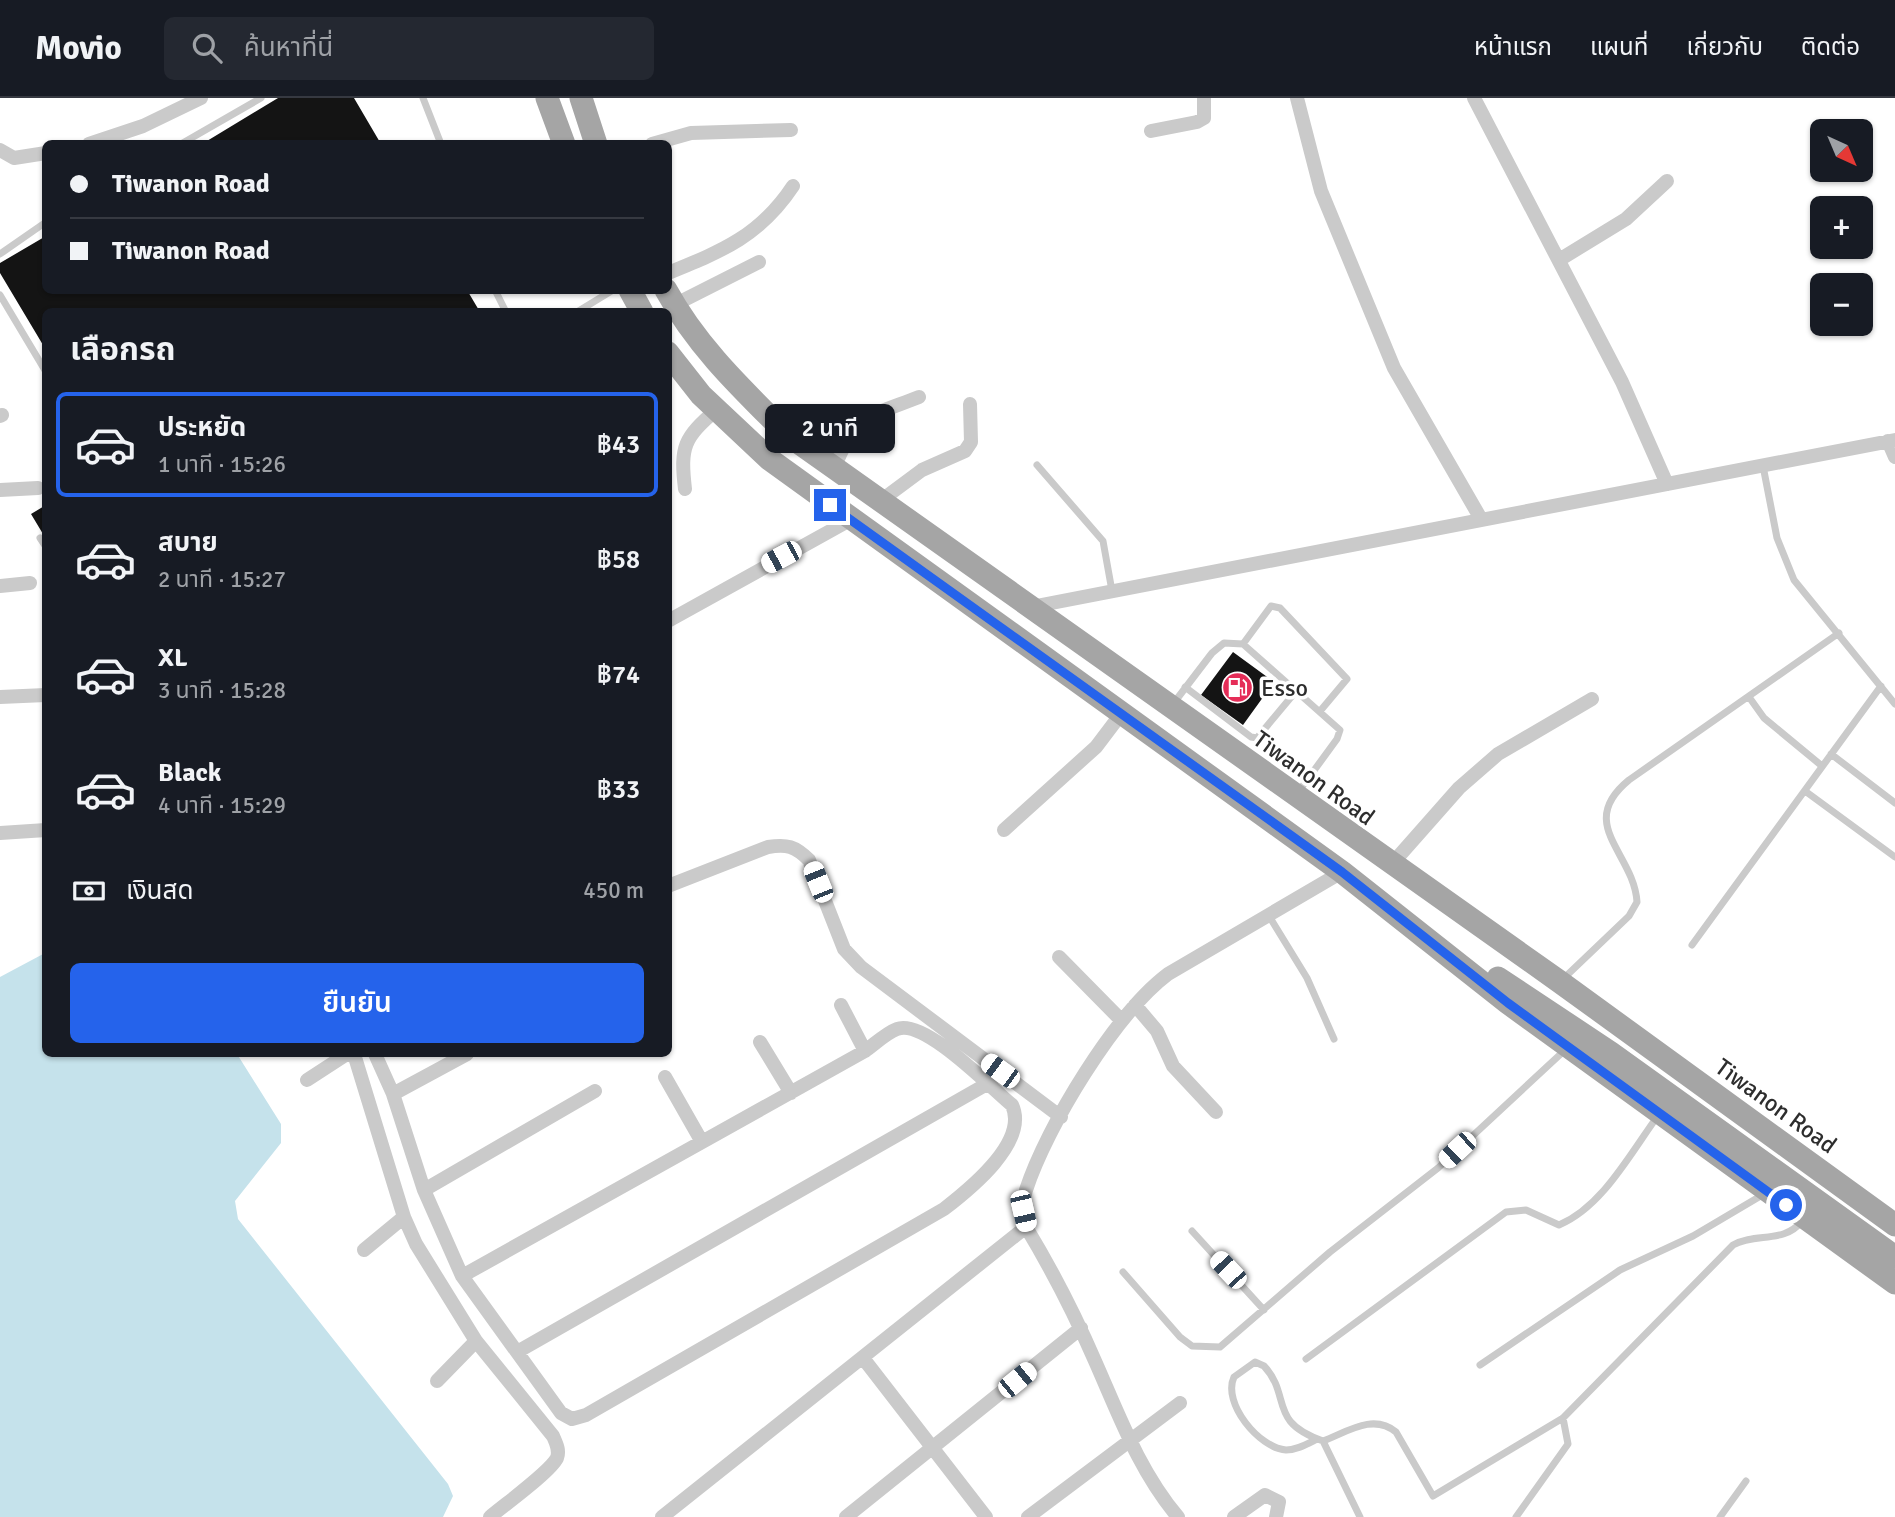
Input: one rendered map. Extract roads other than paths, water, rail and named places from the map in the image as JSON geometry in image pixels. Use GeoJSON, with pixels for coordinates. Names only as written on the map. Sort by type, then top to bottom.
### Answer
{"type":"FeatureCollection","features":[{"type":"Feature","properties":{"kind":"main road"},"geometry":{"type":"LineString","coordinates":[[547,98],[563,140]]}},
{"type":"Feature","properties":{"kind":"main road"},"geometry":{"type":"LineString","coordinates":[[581,98],[595,140]]}},
{"type":"Feature","properties":{"kind":"main road","name":"Tiwanon Road"},"geometry":{"type":"LineString","coordinates":[[670,298],[723,370],[788,435],[1295,797],[1560,982],[1895,1225]]}},
{"type":"Feature","properties":{"kind":"main road"},"geometry":{"type":"LineString","coordinates":[[672,358],[716,410],[769,459],[850,520],[1342,872],[1611,1054],[1895,1257]]}},
{"type":"Feature","properties":{"kind":"main road"},"geometry":{"type":"LineString","coordinates":[[1342,872],[1568,1047],[1895,1283]]}},
{"type":"Feature","properties":{"kind":"street"},"geometry":{"type":"LineString","coordinates":[[101,140],[144,126],[201,98]]}},
{"type":"Feature","properties":{"kind":"street"},"geometry":{"type":"LineString","coordinates":[[1152,131],[1197,122],[1204,118],[1204,98]]}},
{"type":"Feature","properties":{"kind":"street"},"geometry":{"type":"LineString","coordinates":[[1297,98],[1321,191],[1394,368],[1481,519]]}},
{"type":"Feature","properties":{"kind":"street"},"geometry":{"type":"LineString","coordinates":[[1474,98],[1622,382],[1667,484]]}},
{"type":"Feature","properties":{"kind":"street"},"geometry":{"type":"LineString","coordinates":[[668,140],[701,132],[791,130]]}},
{"type":"Feature","properties":{"kind":"street"},"geometry":{"type":"LineString","coordinates":[[0,150],[14,158],[42,153]]}},
{"type":"Feature","properties":{"kind":"street"},"geometry":{"type":"LineString","coordinates":[[1559,260],[1618,225],[1667,181]]}},
{"type":"Feature","properties":{"kind":"street"},"geometry":{"type":"LineString","coordinates":[[672,271],[739,242],[778,210],[793,186]]}},
{"type":"Feature","properties":{"kind":"street"},"geometry":{"type":"LineString","coordinates":[[670,298],[759,261]]}},
{"type":"Feature","properties":{"kind":"street"},"geometry":{"type":"LineString","coordinates":[[834,469],[846,439],[857,425],[919,397]]}},
{"type":"Feature","properties":{"kind":"street"},"geometry":{"type":"LineString","coordinates":[[879,502],[922,470],[965,451],[971,442],[970,404]]}},
{"type":"Feature","properties":{"kind":"street"},"geometry":{"type":"LineString","coordinates":[[685,489],[682,451],[688,437],[716,410]]}},
{"type":"Feature","properties":{"kind":"street"},"geometry":{"type":"LineString","coordinates":[[1031,607],[1891,441],[1895,457]]}},
{"type":"Feature","properties":{"kind":"street"},"geometry":{"type":"LineString","coordinates":[[0,490],[38,488]]}},
{"type":"Feature","properties":{"kind":"street"},"geometry":{"type":"LineString","coordinates":[[672,619],[850,520]]}},
{"type":"Feature","properties":{"kind":"street"},"geometry":{"type":"LineString","coordinates":[[0,586],[30,583]]}},
{"type":"Feature","properties":{"kind":"street"},"geometry":{"type":"LineString","coordinates":[[0,697],[42,695]]}},
{"type":"Feature","properties":{"kind":"street"},"geometry":{"type":"LineString","coordinates":[[1391,865],[1459,788],[1498,754],[1592,699]]}},
{"type":"Feature","properties":{"kind":"street"},"geometry":{"type":"LineString","coordinates":[[1004,830],[1096,747],[1121,714]]}},
{"type":"Feature","properties":{"kind":"street"},"geometry":{"type":"LineString","coordinates":[[0,833],[42,830]]}},
{"type":"Feature","properties":{"kind":"street"},"geometry":{"type":"LineString","coordinates":[[672,884],[768,847],[786,844],[798,849],[809,860],[844,949],[861,967],[1061,1117]]}},
{"type":"Feature","properties":{"kind":"street"},"geometry":{"type":"LineString","coordinates":[[1178,1517],[1160,1495],[1130,1443],[1081,1328],[1027,1227],[1023,1211],[1026,1191],[1061,1117],[1091,1063],[1121,1020],[1148,989],[1168,974],[1342,872]]}},
{"type":"Feature","properties":{"kind":"street"},"geometry":{"type":"LineString","coordinates":[[1059,957],[1121,1020]]}},
{"type":"Feature","properties":{"kind":"street"},"geometry":{"type":"LineString","coordinates":[[841,1005],[865,1051]]}},
{"type":"Feature","properties":{"kind":"street"},"geometry":{"type":"LineString","coordinates":[[1135,1005],[1157,1031],[1173,1066],[1216,1112]]}},
{"type":"Feature","properties":{"kind":"street"},"geometry":{"type":"LineString","coordinates":[[376,1057],[393,1094],[424,1190],[462,1276],[561,1413],[572,1419],[586,1415],[944,1209],[970,1189],[1005,1148],[1016,1128],[1017,1116],[1012,1105],[938,1042],[911,1027],[897,1028],[865,1051],[462,1276]]}},
{"type":"Feature","properties":{"kind":"street"},"geometry":{"type":"LineString","coordinates":[[760,1042],[790,1093]]}},
{"type":"Feature","properties":{"kind":"street"},"geometry":{"type":"LineString","coordinates":[[307,1080],[342,1057]]}},
{"type":"Feature","properties":{"kind":"street"},"geometry":{"type":"LineString","coordinates":[[355,1057],[404,1217],[416,1244],[476,1341],[553,1436],[558,1449],[556,1458],[546,1469],[490,1517]]}},
{"type":"Feature","properties":{"kind":"street"},"geometry":{"type":"LineString","coordinates":[[393,1094],[461,1057]]}},
{"type":"Feature","properties":{"kind":"street"},"geometry":{"type":"LineString","coordinates":[[666,1077],[702,1142]]}},
{"type":"Feature","properties":{"kind":"street"},"geometry":{"type":"LineString","coordinates":[[517,1352],[987,1084]]}},
{"type":"Feature","properties":{"kind":"street"},"geometry":{"type":"LineString","coordinates":[[424,1190],[595,1091]]}},
{"type":"Feature","properties":{"kind":"street"},"geometry":{"type":"LineString","coordinates":[[364,1250],[404,1217]]}},
{"type":"Feature","properties":{"kind":"street"},"geometry":{"type":"LineString","coordinates":[[662,1517],[1027,1227]]}},
{"type":"Feature","properties":{"kind":"street"},"geometry":{"type":"LineString","coordinates":[[846,1517],[1081,1328]]}},
{"type":"Feature","properties":{"kind":"street"},"geometry":{"type":"LineString","coordinates":[[437,1381],[476,1341]]}},
{"type":"Feature","properties":{"kind":"street"},"geometry":{"type":"LineString","coordinates":[[863,1358],[986,1517]]}},
{"type":"Feature","properties":{"kind":"street"},"geometry":{"type":"LineString","coordinates":[[1028,1517],[1180,1403]]}},
{"type":"Feature","properties":{"kind":"street"},"geometry":{"type":"LineString","coordinates":[[1234,1517],[1265,1495],[1279,1502],[1276,1517]]}},
{"type":"Feature","properties":{"kind":"lane"},"geometry":{"type":"LineString","coordinates":[[188,140],[261,98]]}},
{"type":"Feature","properties":{"kind":"lane"},"geometry":{"type":"LineString","coordinates":[[423,98],[439,140]]}},
{"type":"Feature","properties":{"kind":"lane"},"geometry":{"type":"LineString","coordinates":[[0,254],[42,225]]}},
{"type":"Feature","properties":{"kind":"lane"},"geometry":{"type":"LineString","coordinates":[[584,308],[606,294]]}},
{"type":"Feature","properties":{"kind":"lane"},"geometry":{"type":"LineString","coordinates":[[0,295],[42,365]]}},
{"type":"Feature","properties":{"kind":"lane"},"geometry":{"type":"LineString","coordinates":[[1037,465],[1103,541],[1112,591]]}},
{"type":"Feature","properties":{"kind":"lane"},"geometry":{"type":"LineString","coordinates":[[1763,466],[1777,538],[1794,580],[1895,704]]}},
{"type":"Feature","properties":{"kind":"lane"},"geometry":{"type":"LineString","coordinates":[[1243,644],[1271,606],[1280,608],[1348,680],[1321,710]]}},
{"type":"Feature","properties":{"kind":"lane"},"geometry":{"type":"LineString","coordinates":[[1560,982],[1629,916],[1637,902],[1604,817],[1610,798],[1629,780],[1839,633]]}},
{"type":"Feature","properties":{"kind":"lane"},"geometry":{"type":"LineString","coordinates":[[1170,707],[1212,653],[1224,643],[1243,644],[1337,725],[1340,734],[1295,797]]}},
{"type":"Feature","properties":{"kind":"lane"},"geometry":{"type":"LineString","coordinates":[[1692,945],[1881,686]]}},
{"type":"Feature","properties":{"kind":"lane"},"geometry":{"type":"LineString","coordinates":[[1185,687],[1251,737],[1256,738],[1297,690]]}},
{"type":"Feature","properties":{"kind":"lane"},"geometry":{"type":"LineString","coordinates":[[1749,697],[1764,718],[1822,766]]}},
{"type":"Feature","properties":{"kind":"lane"},"geometry":{"type":"LineString","coordinates":[[1831,754],[1895,803]]}},
{"type":"Feature","properties":{"kind":"lane"},"geometry":{"type":"LineString","coordinates":[[1805,791],[1895,857]]}},
{"type":"Feature","properties":{"kind":"lane"},"geometry":{"type":"LineString","coordinates":[[1269,915],[1307,978],[1334,1039]]}},
{"type":"Feature","properties":{"kind":"lane"},"geometry":{"type":"LineString","coordinates":[[1123,1272],[1180,1337],[1192,1346],[1220,1347],[1330,1252],[1438,1168],[1568,1047]]}},
{"type":"Feature","properties":{"kind":"lane"},"geometry":{"type":"LineString","coordinates":[[1306,1359],[1506,1212],[1526,1210],[1559,1225],[1568,1221],[1602,1192],[1660,1114]]}},
{"type":"Feature","properties":{"kind":"lane"},"geometry":{"type":"LineString","coordinates":[[1480,1365],[1620,1270],[1693,1236],[1767,1191]]}},
{"type":"Feature","properties":{"kind":"lane"},"geometry":{"type":"LineString","coordinates":[[1360,1517],[1320,1440],[1306,1436],[1292,1424],[1264,1366],[1255,1363],[1234,1377],[1230,1392],[1235,1406],[1269,1445],[1292,1449],[1320,1440],[1369,1423],[1388,1425],[1396,1432],[1433,1496],[1563,1418],[1733,1245],[1744,1238],[1784,1235],[1796,1229],[1804,1218]]}},
{"type":"Feature","properties":{"kind":"lane"},"geometry":{"type":"LineString","coordinates":[[1192,1231],[1264,1310]]}},
{"type":"Feature","properties":{"kind":"lane"},"geometry":{"type":"LineString","coordinates":[[1516,1517],[1568,1444],[1563,1418]]}},
{"type":"Feature","properties":{"kind":"lane"},"geometry":{"type":"LineString","coordinates":[[1720,1517],[1746,1481]]}},
{"type":"Feature","properties":{"kind":"water"},"geometry":{"type":"Polygon","coordinates":[[[42,955],[42,1057],[239,1057],[281,1124],[281,1143],[235,1201],[238,1219],[448,1484],[453,1496],[443,1517],[0,1517],[0,977],[42,955]]]}},
{"type":"Feature","properties":{"kind":"place","name":"Esso"},"geometry":{"type":"Point","coordinates":[1238,688]}}]}
